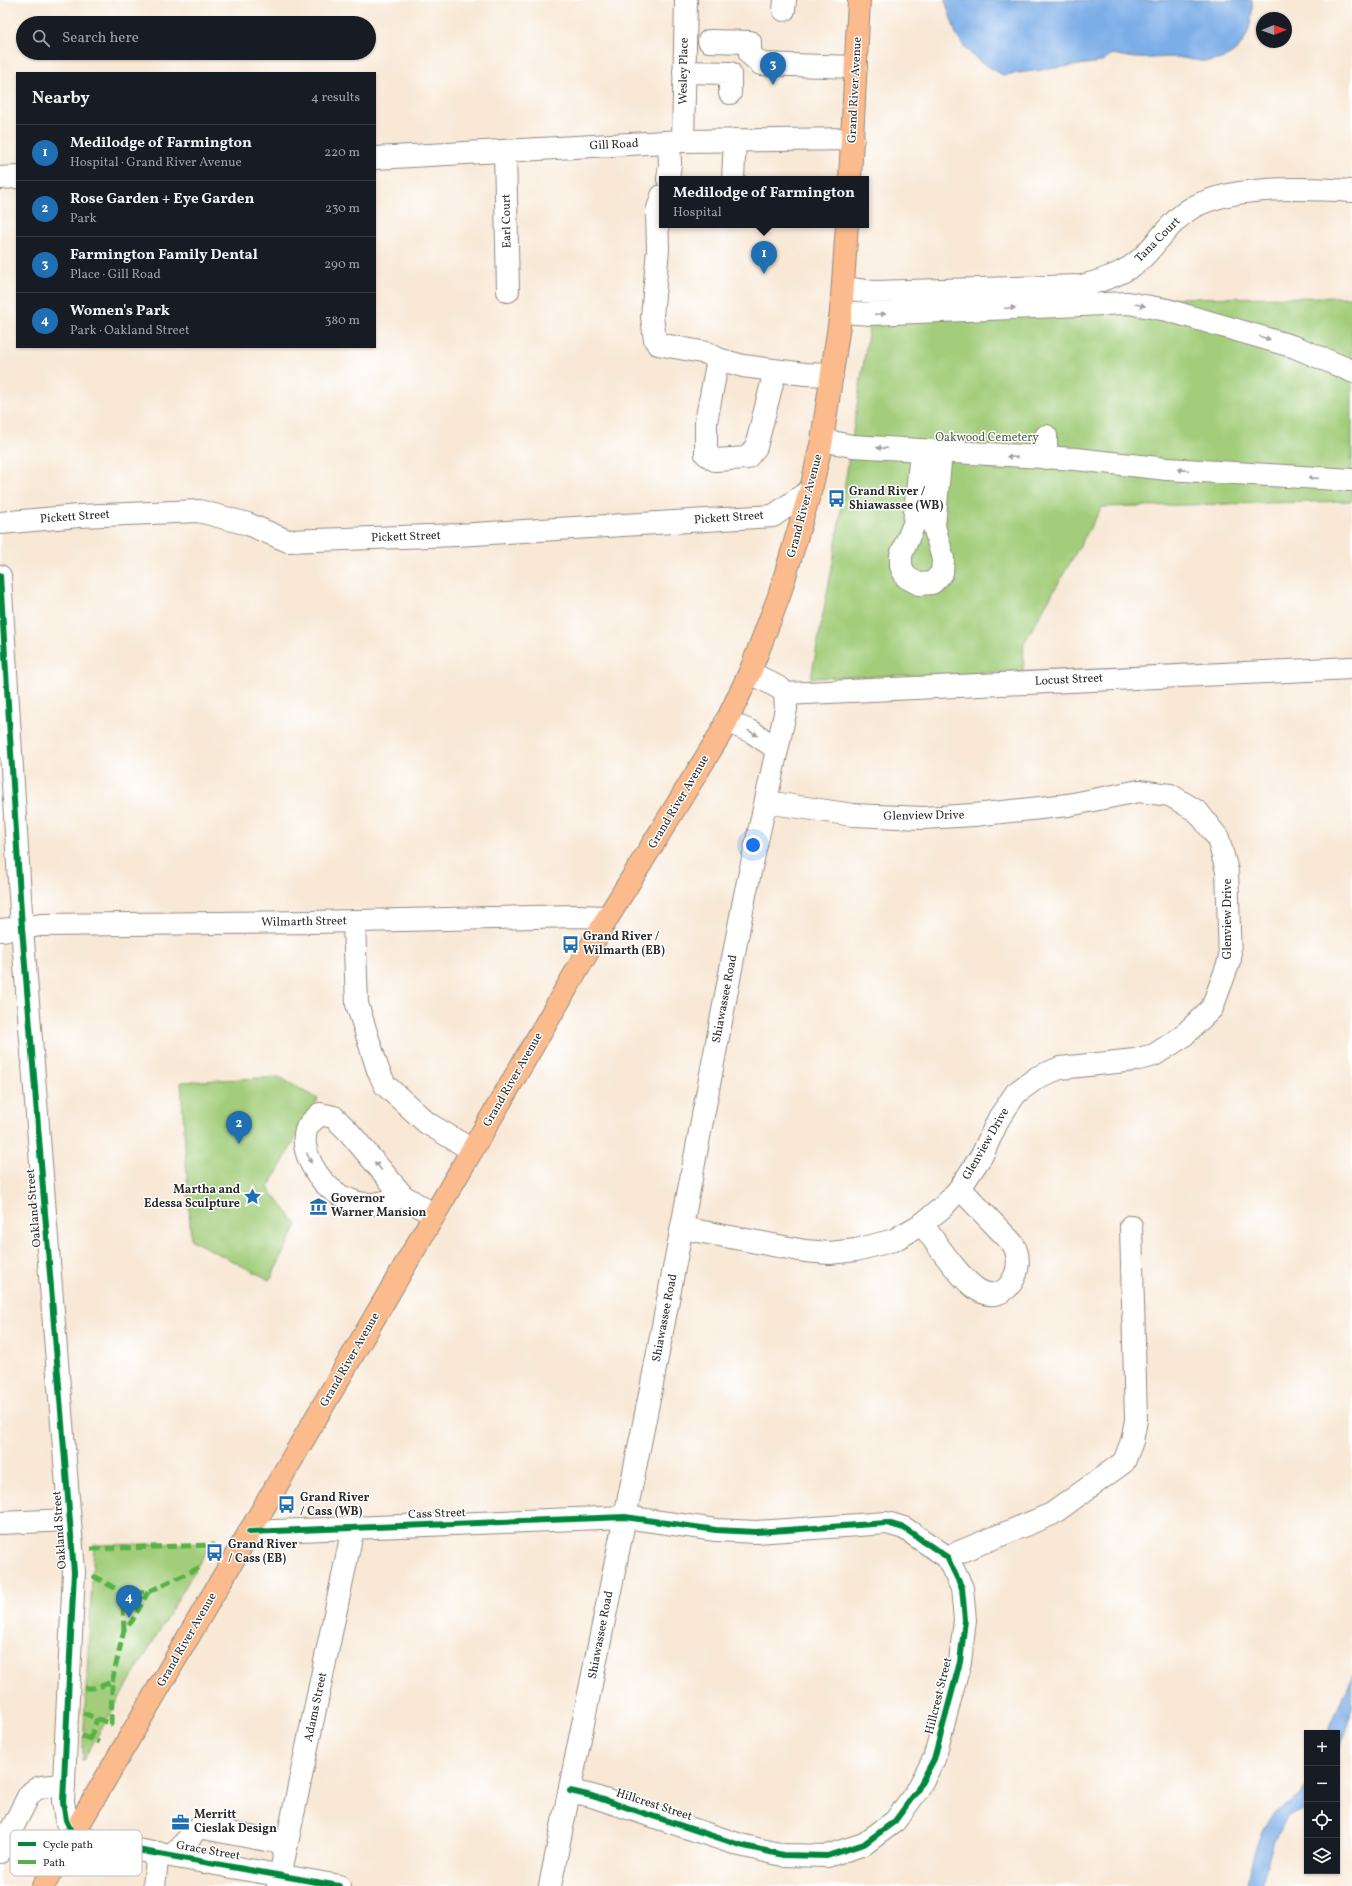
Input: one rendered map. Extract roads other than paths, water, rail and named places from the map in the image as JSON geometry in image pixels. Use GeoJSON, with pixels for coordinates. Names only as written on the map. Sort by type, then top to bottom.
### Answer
{"type":"FeatureCollection","features":[{"type":"Feature","properties":{"kind":"main road","name":"Grand River Avenue"},"geometry":{"type":"LineString","coordinates":[[850,176],[859,0]]}},
{"type":"Feature","properties":{"kind":"main road","name":"Grand River Avenue"},"geometry":{"type":"LineString","coordinates":[[76,1830],[608,917],[717,740],[750,672],[780,596],[822,440],[841,312],[847,228]]}},
{"type":"Feature","properties":{"kind":"main road","name":"Grand River Avenue"},"geometry":{"type":"LineString","coordinates":[[44,1886],[50,1876]]}},
{"type":"Feature","properties":{"kind":"street","name":"Wesley Place"},"geometry":{"type":"LineString","coordinates":[[668,176],[676,141],[684,72],[686,0]]}},
{"type":"Feature","properties":{"kind":"street"},"geometry":{"type":"LineString","coordinates":[[709,41],[750,42],[750,54],[761,64],[856,67]]}},
{"type":"Feature","properties":{"kind":"street"},"geometry":{"type":"LineString","coordinates":[[684,72],[730,72],[730,93]]}},
{"type":"Feature","properties":{"kind":"street","name":"Gill Road"},"geometry":{"type":"LineString","coordinates":[[376,158],[676,141],[853,139]]}},
{"type":"Feature","properties":{"kind":"street"},"geometry":{"type":"LineString","coordinates":[[733,176],[735,140]]}},
{"type":"Feature","properties":{"kind":"street","name":"Earl Court"},"geometry":{"type":"LineString","coordinates":[[505,151],[508,292]]}},
{"type":"Feature","properties":{"kind":"street"},"geometry":{"type":"LineString","coordinates":[[0,178],[16,177]]}},
{"type":"Feature","properties":{"kind":"street","name":"Tana Court"},"geometry":{"type":"LineString","coordinates":[[843,288],[873,292],[1082,286],[1115,277],[1141,259],[1162,233],[1184,213],[1214,197],[1251,192],[1319,189],[1352,191]]}},
{"type":"Feature","properties":{"kind":"street"},"geometry":{"type":"LineString","coordinates":[[659,206],[657,212],[658,249],[652,317],[655,340],[658,344],[707,352],[718,359],[743,366],[775,371],[832,375]]}},
{"type":"Feature","properties":{"kind":"street"},"geometry":{"type":"LineString","coordinates":[[841,312],[871,314],[1128,303],[1167,310],[1295,347],[1352,371]]}},
{"type":"Feature","properties":{"kind":"street"},"geometry":{"type":"LineString","coordinates":[[718,359],[706,422],[706,454],[715,460],[747,458],[756,447],[775,371]]}},
{"type":"Feature","properties":{"kind":"street"},"geometry":{"type":"LineString","coordinates":[[1046,436],[1046,458]]}},
{"type":"Feature","properties":{"kind":"street"},"geometry":{"type":"LineString","coordinates":[[822,440],[852,446],[1076,459],[1166,468],[1352,480]]}},
{"type":"Feature","properties":{"kind":"street"},"geometry":{"type":"LineString","coordinates":[[931,451],[934,526],[944,559],[942,573],[932,583],[919,584],[906,577],[901,566],[901,555],[914,524],[931,451]]}},
{"type":"Feature","properties":{"kind":"street","name":"Pickett Street"},"geometry":{"type":"LineString","coordinates":[[0,523],[79,516],[199,511],[248,524],[288,541],[453,535],[773,516],[809,491]]}},
{"type":"Feature","properties":{"kind":"street","name":"Oakland Street"},"geometry":{"type":"LineString","coordinates":[[0,576],[22,928],[74,1572],[63,1802],[66,1820],[71,1830]]}},
{"type":"Feature","properties":{"kind":"street","name":"Locust Street"},"geometry":{"type":"LineString","coordinates":[[785,694],[1352,668]]}},
{"type":"Feature","properties":{"kind":"street"},"geometry":{"type":"LineString","coordinates":[[750,672],[774,684],[785,694]]}},
{"type":"Feature","properties":{"kind":"street","name":"Shiawassee Road"},"geometry":{"type":"LineString","coordinates":[[550,1886],[682,1228],[745,895],[786,710],[785,694]]}},
{"type":"Feature","properties":{"kind":"street"},"geometry":{"type":"LineString","coordinates":[[726,721],[752,732],[778,749]]}},
{"type":"Feature","properties":{"kind":"street","name":"Glenview Drive"},"geometry":{"type":"LineString","coordinates":[[682,1228],[806,1251],[830,1253],[856,1250],[894,1240],[922,1224],[943,1207],[960,1188],[982,1155],[999,1118],[1016,1093],[1038,1077],[1060,1068],[1127,1061],[1154,1055],[1182,1037],[1212,1008],[1230,959],[1228,871],[1218,838],[1198,812],[1170,795],[1139,791],[1068,805],[974,815],[923,818],[853,815],[766,802]]}},
{"type":"Feature","properties":{"kind":"street","name":"Wilmarth Street"},"geometry":{"type":"LineString","coordinates":[[0,930],[41,925],[354,922],[577,916],[608,917]]}},
{"type":"Feature","properties":{"kind":"street"},"geometry":{"type":"LineString","coordinates":[[354,922],[357,1004],[378,1070],[385,1085],[427,1123],[472,1150]]}},
{"type":"Feature","properties":{"kind":"street"},"geometry":{"type":"LineString","coordinates":[[403,1196],[385,1202],[364,1205],[342,1196],[328,1188],[311,1163],[304,1147],[307,1127],[320,1114],[334,1117],[349,1132],[403,1196],[434,1215]]}},
{"type":"Feature","properties":{"kind":"street"},"geometry":{"type":"LineString","coordinates":[[922,1224],[962,1276],[978,1290],[988,1294],[1001,1292],[1012,1283],[1017,1274],[1018,1260],[1013,1245],[960,1188]]}},
{"type":"Feature","properties":{"kind":"street"},"geometry":{"type":"LineString","coordinates":[[625,1517],[716,1530],[756,1532],[887,1523],[904,1528],[948,1557],[1052,1514],[1124,1462],[1132,1441],[1136,1420],[1131,1226]]}},
{"type":"Feature","properties":{"kind":"street","name":"Cass Street"},"geometry":{"type":"LineString","coordinates":[[249,1532],[625,1517]]}},
{"type":"Feature","properties":{"kind":"street"},"geometry":{"type":"LineString","coordinates":[[0,1523],[70,1520]]}},
{"type":"Feature","properties":{"kind":"street","name":"Adams Street"},"geometry":{"type":"LineString","coordinates":[[279,1881],[353,1528]]}},
{"type":"Feature","properties":{"kind":"street","name":"Hillcrest Street"},"geometry":{"type":"LineString","coordinates":[[570,1791],[592,1796],[740,1845],[783,1855],[827,1856],[864,1844],[895,1821],[917,1791],[934,1759],[960,1662],[965,1620],[962,1588],[948,1557]]}},
{"type":"Feature","properties":{"kind":"street"},"geometry":{"type":"LineString","coordinates":[[11,1830],[29,1795],[35,1788],[46,1786],[64,1786]]}},
{"type":"Feature","properties":{"kind":"street"},"geometry":{"type":"LineString","coordinates":[[154,1886],[165,1855],[199,1827],[287,1844]]}},
{"type":"Feature","properties":{"kind":"street"},"geometry":{"type":"LineString","coordinates":[[0,1852],[10,1832]]}},
{"type":"Feature","properties":{"kind":"street","name":"Grace Street"},"geometry":{"type":"LineString","coordinates":[[142,1851],[279,1881],[339,1886]]}},
{"type":"Feature","properties":{"kind":"water"},"geometry":{"type":"Polygon","coordinates":[[[945,0],[1252,0],[1252,11],[1251,22],[1244,41],[1238,49],[1230,55],[1220,59],[1205,61],[1175,57],[1133,58],[1112,54],[1101,62],[1003,75],[980,62],[965,48],[956,34],[945,0]]]}},
{"type":"Feature","properties":{"kind":"water"},"geometry":{"type":"Polygon","coordinates":[[[1352,1674],[1350,1714],[1346,1734],[1340,1747],[1340,1730],[1328,1730],[1352,1674]]]}},
{"type":"Feature","properties":{"kind":"water"},"geometry":{"type":"Polygon","coordinates":[[[1304,1790],[1304,1810],[1287,1816],[1273,1844],[1261,1886],[1248,1886],[1256,1846],[1270,1818],[1304,1790]]]}},
{"type":"Feature","properties":{"kind":"place","name":"Farmington Family Dental"},"geometry":{"type":"Point","coordinates":[773,85]}},
{"type":"Feature","properties":{"kind":"place","name":"Medilodge of Farmington"},"geometry":{"type":"Point","coordinates":[764,274]}},
{"type":"Feature","properties":{"kind":"place","name":"Grand River / Shiawassee (WB)"},"geometry":{"type":"Point","coordinates":[836,499]}},
{"type":"Feature","properties":{"kind":"place","name":"Grand River / Wilmarth (EB)"},"geometry":{"type":"Point","coordinates":[570,944]}},
{"type":"Feature","properties":{"kind":"place","name":"Rose Garden + Eye Garden"},"geometry":{"type":"Point","coordinates":[239,1144]}},
{"type":"Feature","properties":{"kind":"place","name":"Martha and Edessa Sculpture"},"geometry":{"type":"Point","coordinates":[253,1197]}},
{"type":"Feature","properties":{"kind":"place","name":"Governor Warner Mansion"},"geometry":{"type":"Point","coordinates":[318,1206]}},
{"type":"Feature","properties":{"kind":"place","name":"Grand River / Cass (WB)"},"geometry":{"type":"Point","coordinates":[287,1505]}},
{"type":"Feature","properties":{"kind":"place","name":"Grand River / Cass (EB)"},"geometry":{"type":"Point","coordinates":[215,1552]}},
{"type":"Feature","properties":{"kind":"place","name":"Women's Park"},"geometry":{"type":"Point","coordinates":[129,1618]}},
{"type":"Feature","properties":{"kind":"place","name":"Merritt Cieslak Design"},"geometry":{"type":"Point","coordinates":[181,1822]}},
{"type":"Feature","properties":{"kind":"park label","name":"Oakwood Cemetery"},"geometry":{"type":"Point","coordinates":[987,438]}}]}
